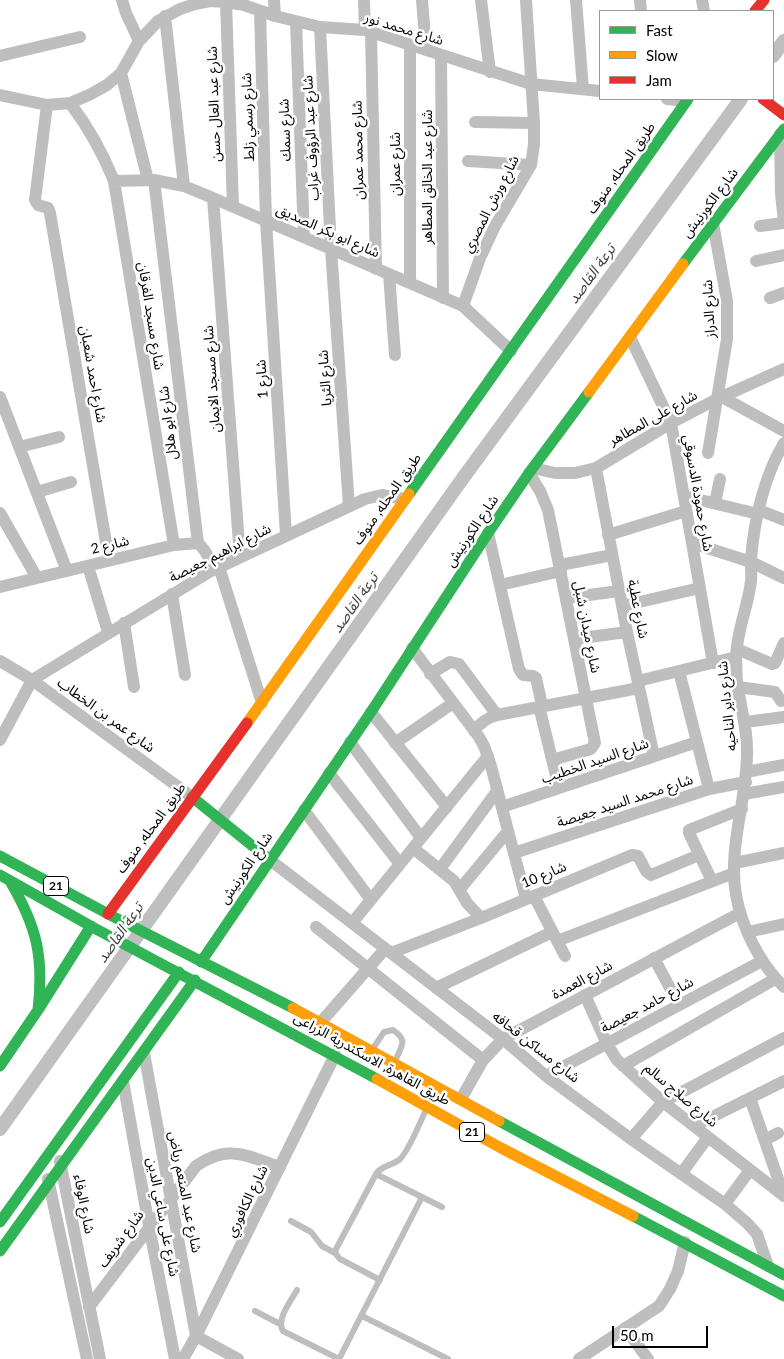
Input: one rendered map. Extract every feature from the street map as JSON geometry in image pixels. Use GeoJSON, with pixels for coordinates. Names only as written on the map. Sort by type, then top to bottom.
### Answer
{"type":"FeatureCollection","features":[{"type":"Feature","properties":{"kind":"main road"},"geometry":{"type":"LineString","coordinates":[[756,10],[764,0]]}},
{"type":"Feature","properties":{"kind":"main road","name":"طريق المحله, منوف"},"geometry":{"type":"LineString","coordinates":[[110,915],[687,100]]}},
{"type":"Feature","properties":{"kind":"main road"},"geometry":{"type":"LineString","coordinates":[[764,100],[780,111]]}},
{"type":"Feature","properties":{"kind":"main road","name":"شارع الكورنيش"},"geometry":{"type":"LineString","coordinates":[[201,962],[371,712],[488,533],[531,471],[782,132]]}},
{"type":"Feature","properties":{"kind":"main road"},"geometry":{"type":"LineString","coordinates":[[192,797],[270,860]]}},
{"type":"Feature","properties":{"kind":"main road","name":"طريق القاهرة, الاسكندرية الزراعى"},"geometry":{"type":"LineString","coordinates":[[0,856],[110,915],[321,1022],[584,1168],[784,1275]]}},
{"type":"Feature","properties":{"kind":"main road"},"geometry":{"type":"LineString","coordinates":[[5,877],[27,911],[34,928],[40,955],[42,983],[38,1010]]}},
{"type":"Feature","properties":{"kind":"main road","name":"طريق القاهرة, الاسكندرية الزراعى"},"geometry":{"type":"LineString","coordinates":[[5,877],[94,927],[335,1055],[501,1148],[685,1242],[784,1296]]}},
{"type":"Feature","properties":{"kind":"main road"},"geometry":{"type":"LineString","coordinates":[[0,1066],[94,927]]}},
{"type":"Feature","properties":{"kind":"main road"},"geometry":{"type":"LineString","coordinates":[[0,1222],[45,1162],[179,972]]}},
{"type":"Feature","properties":{"kind":"main road"},"geometry":{"type":"LineString","coordinates":[[0,1251],[195,980]]}},
{"type":"Feature","properties":{"kind":"main road"},"geometry":{"type":"LineString","coordinates":[[501,1148],[511,1140],[511,1127]]}},
{"type":"Feature","properties":{"kind":"main road"},"geometry":{"type":"LineString","coordinates":[[575,1186],[575,1175],[584,1168]]}},
{"type":"Feature","properties":{"kind":"street"},"geometry":{"type":"LineString","coordinates":[[122,0],[139,41]]}},
{"type":"Feature","properties":{"kind":"street"},"geometry":{"type":"LineString","coordinates":[[274,0],[275,16]]}},
{"type":"Feature","properties":{"kind":"street","name":"شارع محمد عمران"},"geometry":{"type":"LineString","coordinates":[[364,0],[368,31],[376,268]]}},
{"type":"Feature","properties":{"kind":"street"},"geometry":{"type":"LineString","coordinates":[[422,0],[426,50]]}},
{"type":"Feature","properties":{"kind":"street"},"geometry":{"type":"LineString","coordinates":[[481,0],[490,72]]}},
{"type":"Feature","properties":{"kind":"street","name":"شارع ورش المصري"},"geometry":{"type":"LineString","coordinates":[[463,306],[494,226],[531,165],[534,123],[526,0]]}},
{"type":"Feature","properties":{"kind":"street"},"geometry":{"type":"LineString","coordinates":[[576,0],[583,90]]}},
{"type":"Feature","properties":{"kind":"street","name":"شارع محمد نور"},"geometry":{"type":"LineString","coordinates":[[0,95],[47,105],[70,103],[90,95],[107,86],[120,73],[139,41],[151,27],[180,8],[210,1],[244,5],[260,12],[320,27],[368,31],[531,84],[599,91]]}},
{"type":"Feature","properties":{"kind":"street","name":"شارع عبد العال حسن"},"geometry":{"type":"LineString","coordinates":[[226,2],[233,206]]}},
{"type":"Feature","properties":{"kind":"street","name":"شارع رسمي زلط"},"geometry":{"type":"LineString","coordinates":[[260,12],[266,221]]}},
{"type":"Feature","properties":{"kind":"street"},"geometry":{"type":"LineString","coordinates":[[166,16],[184,186]]}},
{"type":"Feature","properties":{"kind":"street","name":"شارع سمك"},"geometry":{"type":"LineString","coordinates":[[296,22],[304,237]]}},
{"type":"Feature","properties":{"kind":"street","name":"شارع عبد الرؤوف غراب"},"geometry":{"type":"LineString","coordinates":[[320,27],[331,249]]}},
{"type":"Feature","properties":{"kind":"street"},"geometry":{"type":"LineString","coordinates":[[0,56],[80,37]]}},
{"type":"Feature","properties":{"kind":"street","name":"شارع عمران"},"geometry":{"type":"LineString","coordinates":[[410,45],[410,283]]}},
{"type":"Feature","properties":{"kind":"street","name":"شارع عبد الخالق المطاهر"},"geometry":{"type":"LineString","coordinates":[[441,56],[443,298]]}},
{"type":"Feature","properties":{"kind":"street","name":"شارع ابو هلال"},"geometry":{"type":"LineString","coordinates":[[120,73],[151,180],[198,543]]}},
{"type":"Feature","properties":{"kind":"street","name":"شارع مسجد الفرقان"},"geometry":{"type":"LineString","coordinates":[[70,103],[88,127],[103,153],[114,181],[174,545]]}},
{"type":"Feature","properties":{"kind":"street","name":"شارع احمد شعبان"},"geometry":{"type":"LineString","coordinates":[[47,105],[35,200],[38,205],[48,208],[50,212],[109,560]]}},
{"type":"Feature","properties":{"kind":"street"},"geometry":{"type":"LineString","coordinates":[[475,122],[534,123]]}},
{"type":"Feature","properties":{"kind":"street"},"geometry":{"type":"LineString","coordinates":[[760,226],[784,222],[781,194],[782,132]]}},
{"type":"Feature","properties":{"kind":"street"},"geometry":{"type":"LineString","coordinates":[[468,161],[531,165]]}},
{"type":"Feature","properties":{"kind":"street","name":"شارع ابو بكر الصديق"},"geometry":{"type":"LineString","coordinates":[[114,181],[151,180],[184,186],[233,206],[463,306],[511,351]]}},
{"type":"Feature","properties":{"kind":"street","name":"شارع مسجد الايمان"},"geometry":{"type":"LineString","coordinates":[[213,198],[240,557]]}},
{"type":"Feature","properties":{"kind":"street","name":"شارع 1"},"geometry":{"type":"LineString","coordinates":[[266,221],[286,535]]}},
{"type":"Feature","properties":{"kind":"street","name":"شارع الدراز"},"geometry":{"type":"LineString","coordinates":[[708,453],[719,398],[728,320],[724,282],[713,223]]}},
{"type":"Feature","properties":{"kind":"street","name":"شارع الثريا"},"geometry":{"type":"LineString","coordinates":[[331,249],[349,506]]}},
{"type":"Feature","properties":{"kind":"street"},"geometry":{"type":"LineString","coordinates":[[756,261],[784,255]]}},
{"type":"Feature","properties":{"kind":"street"},"geometry":{"type":"LineString","coordinates":[[389,274],[395,355]]}},
{"type":"Feature","properties":{"kind":"street"},"geometry":{"type":"LineString","coordinates":[[770,298],[784,294]]}},
{"type":"Feature","properties":{"kind":"street","name":"شارع حمودة الدسوقي"},"geometry":{"type":"LineString","coordinates":[[630,337],[671,423],[713,663]]}},
{"type":"Feature","properties":{"kind":"street","name":"شارع على المطاهر"},"geometry":{"type":"LineString","coordinates":[[531,471],[575,473],[596,468],[671,423],[719,398],[784,369]]}},
{"type":"Feature","properties":{"kind":"street"},"geometry":{"type":"LineString","coordinates":[[0,397],[67,571]]}},
{"type":"Feature","properties":{"kind":"street"},"geometry":{"type":"LineString","coordinates":[[719,398],[784,431]]}},
{"type":"Feature","properties":{"kind":"street"},"geometry":{"type":"LineString","coordinates":[[19,447],[59,437]]}},
{"type":"Feature","properties":{"kind":"street","name":"شارع داير الناحيه"},"geometry":{"type":"LineString","coordinates":[[780,983],[762,961],[740,913],[734,868],[736,834],[742,810],[748,754],[746,722],[738,687],[736,653],[740,624],[751,581],[753,537],[767,481],[783,449]]}},
{"type":"Feature","properties":{"kind":"street","name":"شارع عطية"},"geometry":{"type":"LineString","coordinates":[[596,468],[627,632],[654,756]]}},
{"type":"Feature","properties":{"kind":"street","name":"شارع ميدان شبل"},"geometry":{"type":"LineString","coordinates":[[531,471],[548,510],[561,568],[594,746],[591,749],[552,760]]}},
{"type":"Feature","properties":{"kind":"street"},"geometry":{"type":"LineString","coordinates":[[715,503],[720,479]]}},
{"type":"Feature","properties":{"kind":"street"},"geometry":{"type":"LineString","coordinates":[[37,492],[71,482]]}},
{"type":"Feature","properties":{"kind":"street","name":"شارع ابراهيم جعيصة"},"geometry":{"type":"LineString","coordinates":[[32,680],[108,632],[215,569],[365,498],[382,494],[405,499]]}},
{"type":"Feature","properties":{"kind":"street"},"geometry":{"type":"LineString","coordinates":[[684,496],[759,512],[784,520]]}},
{"type":"Feature","properties":{"kind":"street"},"geometry":{"type":"LineString","coordinates":[[608,536],[686,511]]}},
{"type":"Feature","properties":{"kind":"street"},"geometry":{"type":"LineString","coordinates":[[0,513],[36,578]]}},
{"type":"Feature","properties":{"kind":"street"},"geometry":{"type":"LineString","coordinates":[[488,533],[519,669],[523,675],[536,678],[552,760],[560,788]]}},
{"type":"Feature","properties":{"kind":"street"},"geometry":{"type":"LineString","coordinates":[[198,543],[206,550],[215,569],[262,702]]}},
{"type":"Feature","properties":{"kind":"street","name":"شارع 2"},"geometry":{"type":"LineString","coordinates":[[0,587],[174,545],[198,543]]}},
{"type":"Feature","properties":{"kind":"street"},"geometry":{"type":"LineString","coordinates":[[692,543],[751,562],[784,578]]}},
{"type":"Feature","properties":{"kind":"street"},"geometry":{"type":"LineString","coordinates":[[500,585],[612,556]]}},
{"type":"Feature","properties":{"kind":"street"},"geometry":{"type":"LineString","coordinates":[[88,566],[108,632]]}},
{"type":"Feature","properties":{"kind":"street"},"geometry":{"type":"LineString","coordinates":[[622,606],[700,588]]}},
{"type":"Feature","properties":{"kind":"street"},"geometry":{"type":"LineString","coordinates":[[566,598],[619,591]]}},
{"type":"Feature","properties":{"kind":"street"},"geometry":{"type":"LineString","coordinates":[[172,594],[185,675]]}},
{"type":"Feature","properties":{"kind":"street"},"geometry":{"type":"LineString","coordinates":[[124,623],[134,687]]}},
{"type":"Feature","properties":{"kind":"street"},"geometry":{"type":"LineString","coordinates":[[574,638],[627,632]]}},
{"type":"Feature","properties":{"kind":"street"},"geometry":{"type":"LineString","coordinates":[[474,731],[480,723],[497,715],[586,697],[638,684],[713,663],[736,653],[772,664],[775,663],[784,643]]}},
{"type":"Feature","properties":{"kind":"street"},"geometry":{"type":"LineString","coordinates":[[412,648],[474,731],[488,756],[514,853],[530,898],[555,936],[565,956]]}},
{"type":"Feature","properties":{"kind":"street","name":"شارع عمر بن الخطاب"},"geometry":{"type":"LineString","coordinates":[[0,661],[32,680],[192,797]]}},
{"type":"Feature","properties":{"kind":"street"},"geometry":{"type":"LineString","coordinates":[[430,674],[450,662],[460,664],[497,715]]}},
{"type":"Feature","properties":{"kind":"street"},"geometry":{"type":"LineString","coordinates":[[679,671],[710,789]]}},
{"type":"Feature","properties":{"kind":"street"},"geometry":{"type":"LineString","coordinates":[[0,740],[32,680]]}},
{"type":"Feature","properties":{"kind":"street"},"geometry":{"type":"LineString","coordinates":[[738,687],[775,692],[781,701]]}},
{"type":"Feature","properties":{"kind":"street"},"geometry":{"type":"LineString","coordinates":[[395,743],[453,703]]}},
{"type":"Feature","properties":{"kind":"street"},"geometry":{"type":"LineString","coordinates":[[371,712],[446,807]]}},
{"type":"Feature","properties":{"kind":"street"},"geometry":{"type":"LineString","coordinates":[[746,722],[784,717]]}},
{"type":"Feature","properties":{"kind":"street"},"geometry":{"type":"LineString","coordinates":[[350,742],[417,843],[440,869],[454,881],[467,903],[482,918]]}},
{"type":"Feature","properties":{"kind":"street","name":"شارع السيد الخطيب"},"geometry":{"type":"LineString","coordinates":[[502,807],[697,742]]}},
{"type":"Feature","properties":{"kind":"street"},"geometry":{"type":"LineString","coordinates":[[352,923],[488,756]]}},
{"type":"Feature","properties":{"kind":"street"},"geometry":{"type":"LineString","coordinates":[[746,783],[784,764]]}},
{"type":"Feature","properties":{"kind":"street"},"geometry":{"type":"LineString","coordinates":[[329,773],[400,864]]}},
{"type":"Feature","properties":{"kind":"street"},"geometry":{"type":"LineString","coordinates":[[746,783],[784,787]]}},
{"type":"Feature","properties":{"kind":"street","name":"شارع محمد السيد جعيصة"},"geometry":{"type":"LineString","coordinates":[[514,853],[710,789],[746,783]]}},
{"type":"Feature","properties":{"kind":"street"},"geometry":{"type":"LineString","coordinates":[[440,869],[497,791]]}},
{"type":"Feature","properties":{"kind":"street"},"geometry":{"type":"LineString","coordinates":[[304,810],[371,900]]}},
{"type":"Feature","properties":{"kind":"street"},"geometry":{"type":"LineString","coordinates":[[712,881],[689,830],[742,810]]}},
{"type":"Feature","properties":{"kind":"street"},"geometry":{"type":"LineString","coordinates":[[460,890],[508,831]]}},
{"type":"Feature","properties":{"kind":"street"},"geometry":{"type":"LineString","coordinates":[[436,988],[555,936],[712,881],[734,868],[784,853]]}},
{"type":"Feature","properties":{"kind":"street","name":"شارع 10"},"geometry":{"type":"LineString","coordinates":[[388,951],[482,918],[632,855],[638,856],[646,871],[651,875],[700,855]]}},
{"type":"Feature","properties":{"kind":"street","name":"شارع مساكن قحافه"},"geometry":{"type":"LineString","coordinates":[[270,860],[503,1039],[546,1076],[631,1139],[725,1204],[757,1234],[768,1266]]}},
{"type":"Feature","properties":{"kind":"street","name":"شارع العمدة"},"geometry":{"type":"LineString","coordinates":[[461,1099],[483,1060],[503,1039],[740,913]]}},
{"type":"Feature","properties":{"kind":"street"},"geometry":{"type":"LineString","coordinates":[[748,932],[784,924]]}},
{"type":"Feature","properties":{"kind":"street"},"geometry":{"type":"LineString","coordinates":[[316,927],[483,1060]]}},
{"type":"Feature","properties":{"kind":"street"},"geometry":{"type":"LineString","coordinates":[[321,1022],[368,969],[388,951]]}},
{"type":"Feature","properties":{"kind":"street"},"geometry":{"type":"LineString","coordinates":[[654,958],[679,1005]]}},
{"type":"Feature","properties":{"kind":"street","name":"شارع حامد جعيصة"},"geometry":{"type":"LineString","coordinates":[[546,1076],[762,961]]}},
{"type":"Feature","properties":{"kind":"street"},"geometry":{"type":"LineString","coordinates":[[624,1066],[780,983]]}},
{"type":"Feature","properties":{"kind":"street","name":"شارع صلاح سالم"},"geometry":{"type":"LineString","coordinates":[[585,995],[606,1044],[617,1060],[663,1102],[784,1196]]}},
{"type":"Feature","properties":{"kind":"street"},"geometry":{"type":"LineString","coordinates":[[631,1139],[663,1102],[784,1038]]}},
{"type":"Feature","properties":{"kind":"street","name":"شارع عبد المنعم رياض"},"geometry":{"type":"LineString","coordinates":[[144,1053],[196,1336]]}},
{"type":"Feature","properties":{"kind":"street","name":"شارع الكافوري"},"geometry":{"type":"LineString","coordinates":[[183,1359],[335,1055]]}},
{"type":"Feature","properties":{"kind":"street"},"geometry":{"type":"LineString","coordinates":[[694,1126],[784,1080]]}},
{"type":"Feature","properties":{"kind":"street","name":"شارع على ساعي الدين"},"geometry":{"type":"LineString","coordinates":[[123,1081],[175,1359]]}},
{"type":"Feature","properties":{"kind":"street"},"geometry":{"type":"LineString","coordinates":[[750,1098],[764,1140],[779,1167],[784,1196]]}},
{"type":"Feature","properties":{"kind":"street"},"geometry":{"type":"LineString","coordinates":[[764,1140],[778,1134]]}},
{"type":"Feature","properties":{"kind":"street"},"geometry":{"type":"LineString","coordinates":[[681,1174],[708,1137]]}},
{"type":"Feature","properties":{"kind":"street","name":"شارع الوفاء"},"geometry":{"type":"LineString","coordinates":[[57,1144],[100,1359]]}},
{"type":"Feature","properties":{"kind":"street","name":"شارع شريف"},"geometry":{"type":"LineString","coordinates":[[90,1307],[149,1226],[196,1166],[209,1158],[224,1153],[240,1153],[280,1167]]}},
{"type":"Feature","properties":{"kind":"street"},"geometry":{"type":"LineString","coordinates":[[45,1162],[87,1359]]}},
{"type":"Feature","properties":{"kind":"street"},"geometry":{"type":"LineString","coordinates":[[725,1204],[750,1170]]}},
{"type":"Feature","properties":{"kind":"street"},"geometry":{"type":"LineString","coordinates":[[581,1358],[659,1306],[670,1289],[678,1271],[685,1242]]}},
{"type":"Feature","properties":{"kind":"street"},"geometry":{"type":"LineString","coordinates":[[625,1328],[648,1359]]}},
{"type":"Feature","properties":{"kind":"street"},"geometry":{"type":"LineString","coordinates":[[196,1336],[238,1359]]}},
{"type":"Feature","properties":{"kind":"lane"},"geometry":{"type":"LineString","coordinates":[[372,1050],[384,1032],[393,1030],[401,1036],[403,1043],[395,1063]]}},
{"type":"Feature","properties":{"kind":"lane"},"geometry":{"type":"LineString","coordinates":[[335,1253],[376,1174],[382,1167],[402,1157],[428,1107]]}},
{"type":"Feature","properties":{"kind":"lane"},"geometry":{"type":"LineString","coordinates":[[376,1174],[442,1207]]}},
{"type":"Feature","properties":{"kind":"lane"},"geometry":{"type":"LineString","coordinates":[[255,1310],[280,1324],[283,1331],[339,1359],[422,1197]]}},
{"type":"Feature","properties":{"kind":"lane"},"geometry":{"type":"LineString","coordinates":[[291,1221],[311,1232],[322,1246],[335,1253],[340,1259],[380,1280]]}},
{"type":"Feature","properties":{"kind":"lane"},"geometry":{"type":"LineString","coordinates":[[280,1324],[297,1290]]}},
{"type":"Feature","properties":{"kind":"lane"},"geometry":{"type":"LineString","coordinates":[[362,1316],[448,1359]]}},
{"type":"Feature","properties":{"kind":"waterway","name":"ترعة القاصد"},"geometry":{"type":"LineString","coordinates":[[774,55],[784,41]]}},
{"type":"Feature","properties":{"kind":"waterway","name":"ترعة القاصد"},"geometry":{"type":"LineString","coordinates":[[0,1129],[463,478],[740,100]]}},
{"type":"Feature","properties":{"kind":"traffic: fast"},"geometry":{"type":"LineString","coordinates":[[409,494],[687,100]]}},
{"type":"Feature","properties":{"kind":"traffic: fast"},"geometry":{"type":"LineString","coordinates":[[683,264],[784,129]]}},
{"type":"Feature","properties":{"kind":"traffic: fast"},"geometry":{"type":"LineString","coordinates":[[201,962],[371,712],[488,533],[529,473],[589,392]]}},
{"type":"Feature","properties":{"kind":"traffic: fast"},"geometry":{"type":"LineString","coordinates":[[192,797],[270,860]]}},
{"type":"Feature","properties":{"kind":"traffic: fast"},"geometry":{"type":"LineString","coordinates":[[0,856],[112,916],[293,1008]]}},
{"type":"Feature","properties":{"kind":"traffic: fast"},"geometry":{"type":"LineString","coordinates":[[0,875],[96,929],[377,1079]]}},
{"type":"Feature","properties":{"kind":"traffic: fast"},"geometry":{"type":"LineString","coordinates":[[10,881],[27,913],[36,943],[40,974],[38,1010]]}},
{"type":"Feature","properties":{"kind":"traffic: fast"},"geometry":{"type":"LineString","coordinates":[[0,1066],[91,926]]}},
{"type":"Feature","properties":{"kind":"traffic: fast"},"geometry":{"type":"LineString","coordinates":[[0,1222],[179,972]]}},
{"type":"Feature","properties":{"kind":"traffic: fast"},"geometry":{"type":"LineString","coordinates":[[0,1251],[195,980]]}},
{"type":"Feature","properties":{"kind":"traffic: fast"},"geometry":{"type":"LineString","coordinates":[[499,1121],[784,1275]]}},
{"type":"Feature","properties":{"kind":"traffic: fast"},"geometry":{"type":"LineString","coordinates":[[633,1216],[784,1296]]}},
{"type":"Feature","properties":{"kind":"traffic: slow"},"geometry":{"type":"LineString","coordinates":[[589,392],[683,264]]}},
{"type":"Feature","properties":{"kind":"traffic: slow"},"geometry":{"type":"LineString","coordinates":[[247,723],[409,494]]}},
{"type":"Feature","properties":{"kind":"traffic: slow"},"geometry":{"type":"LineString","coordinates":[[293,1008],[499,1121]]}},
{"type":"Feature","properties":{"kind":"traffic: slow"},"geometry":{"type":"LineString","coordinates":[[377,1079],[501,1148],[633,1216]]}},
{"type":"Feature","properties":{"kind":"traffic: jam"},"geometry":{"type":"LineString","coordinates":[[756,10],[764,0]]}},
{"type":"Feature","properties":{"kind":"traffic: jam"},"geometry":{"type":"LineString","coordinates":[[764,100],[784,115]]}},
{"type":"Feature","properties":{"kind":"traffic: jam"},"geometry":{"type":"LineString","coordinates":[[108,914],[247,723]]}}]}
